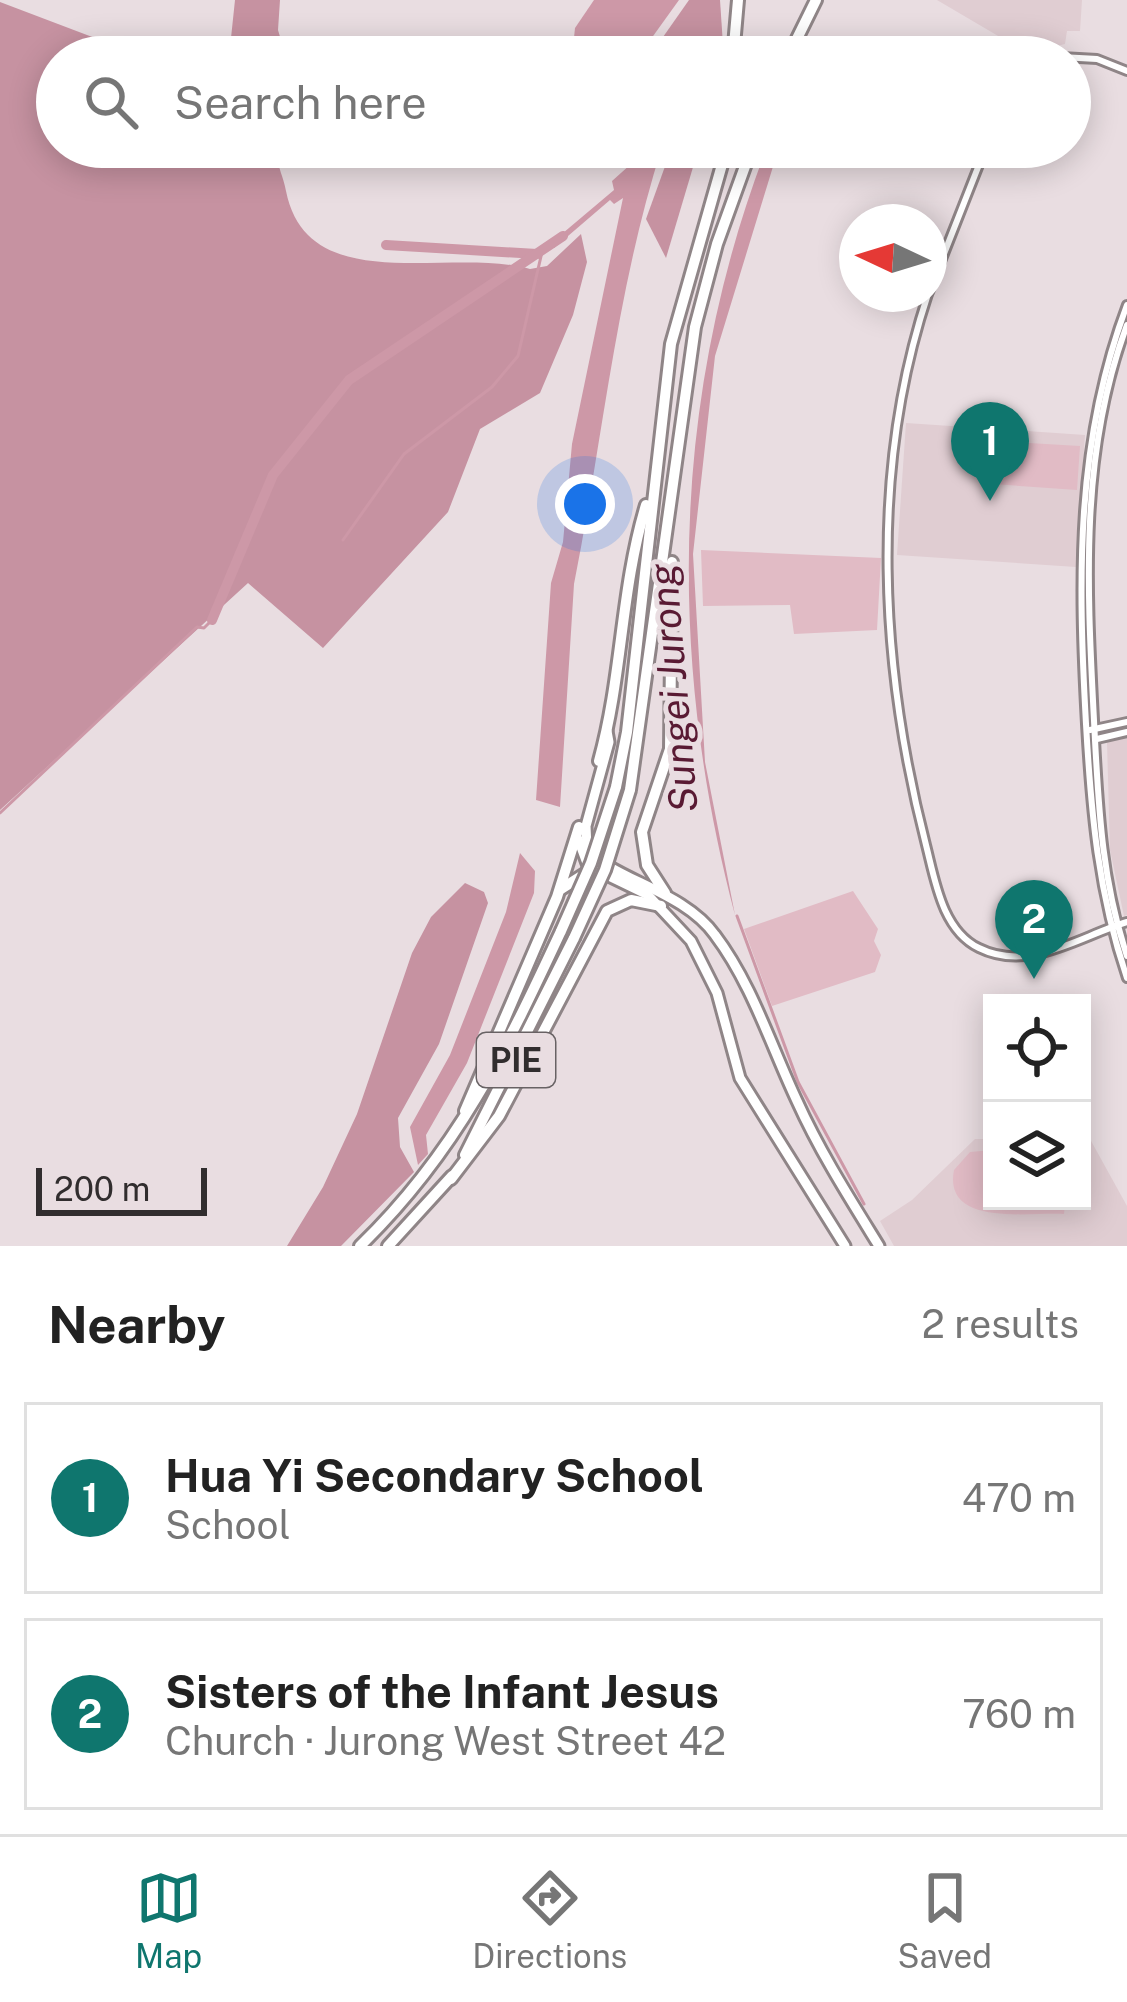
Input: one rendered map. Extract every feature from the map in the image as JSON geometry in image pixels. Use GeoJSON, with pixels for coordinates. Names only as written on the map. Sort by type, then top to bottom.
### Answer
{"type":"FeatureCollection","features":[{"type":"Feature","properties":{"kind":"highway"},"geometry":{"type":"LineString","coordinates":[[735,36],[738,0]]}},
{"type":"Feature","properties":{"kind":"highway"},"geometry":{"type":"LineString","coordinates":[[798,36],[819,0]]}},
{"type":"Feature","properties":{"kind":"highway","name":"PIE"},"geometry":{"type":"LineString","coordinates":[[360,1246],[400,1208],[460,1132],[591,863],[616,787],[627,732],[671,344],[721,168]]}},
{"type":"Feature","properties":{"kind":"highway","name":"PIE"},"geometry":{"type":"LineString","coordinates":[[388,1246],[451,1179],[490,1112],[605,870],[630,790],[672,522],[695,328],[717,244],[744,168]]}},
{"type":"Feature","properties":{"kind":"highway"},"geometry":{"type":"LineString","coordinates":[[599,760],[621,665],[622,599],[654,479]]}},
{"type":"Feature","properties":{"kind":"highway"},"geometry":{"type":"LineString","coordinates":[[451,1179],[499,1115],[608,911],[631,900],[663,899],[647,865],[642,832],[670,748],[672,522]]}},
{"type":"Feature","properties":{"kind":"highway"},"geometry":{"type":"LineString","coordinates":[[460,1132],[556,897],[579,827]]}},
{"type":"Feature","properties":{"kind":"highway"},"geometry":{"type":"LineString","coordinates":[[556,897],[565,884],[596,865]]}},
{"type":"Feature","properties":{"kind":"main road"},"geometry":{"type":"LineString","coordinates":[[596,865],[586,848],[585,834],[609,742],[607,731]]}},
{"type":"Feature","properties":{"kind":"main road"},"geometry":{"type":"LineString","coordinates":[[599,760],[579,827],[579,851],[596,865],[701,919],[724,948],[815,1137],[879,1246]]}},
{"type":"Feature","properties":{"kind":"main road"},"geometry":{"type":"LineString","coordinates":[[663,899],[703,960],[740,1078],[845,1246]]}},
{"type":"Feature","properties":{"kind":"street"},"geometry":{"type":"LineString","coordinates":[[1091,59],[1127,71]]}},
{"type":"Feature","properties":{"kind":"street"},"geometry":{"type":"LineString","coordinates":[[947,247],[978,168]]}},
{"type":"Feature","properties":{"kind":"street"},"geometry":{"type":"LineString","coordinates":[[1091,734],[1080,559],[1084,493],[1097,400],[1127,305]]}},
{"type":"Feature","properties":{"kind":"street"},"geometry":{"type":"LineString","coordinates":[[924,312],[899,417],[888,516],[893,689],[918,817],[946,912],[978,948],[1014,957],[1119,928]]}},
{"type":"Feature","properties":{"kind":"street"},"geometry":{"type":"LineString","coordinates":[[1127,325],[1104,397],[1092,467],[1088,572],[1094,846],[1127,956]]}},
{"type":"Feature","properties":{"kind":"street"},"geometry":{"type":"LineString","coordinates":[[1091,734],[1127,722]]}},
{"type":"Feature","properties":{"kind":"street"},"geometry":{"type":"LineString","coordinates":[[1091,734],[1127,732]]}},
{"type":"Feature","properties":{"kind":"street"},"geometry":{"type":"LineString","coordinates":[[1119,928],[1127,978]]}},
{"type":"Feature","properties":{"kind":"shaded area"},"geometry":{"type":"Polygon","coordinates":[[[235,0],[280,0],[280,36],[231,36],[235,0]]]}},
{"type":"Feature","properties":{"kind":"shaded area"},"geometry":{"type":"Polygon","coordinates":[[[594,0],[679,0],[653,36],[574,36],[594,0]]]}},
{"type":"Feature","properties":{"kind":"shaded area"},"geometry":{"type":"Polygon","coordinates":[[[689,0],[720,0],[722,36],[664,36],[689,0]]]}},
{"type":"Feature","properties":{"kind":"shaded area"},"geometry":{"type":"Polygon","coordinates":[[[937,0],[1082,0],[1080,31],[1067,31],[1066,36],[998,36],[937,0]]]}},
{"type":"Feature","properties":{"kind":"shaded area"},"geometry":{"type":"Polygon","coordinates":[[[0,2],[90,36],[36,36],[36,168],[280,168],[300,225],[322,246],[352,258],[530,269],[547,266],[581,234],[587,262],[573,315],[540,393],[480,429],[448,512],[323,648],[248,583],[0,810],[0,2]]]}},
{"type":"Feature","properties":{"kind":"shaded area"},"geometry":{"type":"Polygon","coordinates":[[[627,168],[656,168],[622,310],[574,584],[560,807],[536,800],[551,583],[563,542],[572,444],[623,198],[614,204],[610,200],[554,248],[550,244],[614,190],[612,181],[627,168]]]}},
{"type":"Feature","properties":{"kind":"shaded area"},"geometry":{"type":"Polygon","coordinates":[[[664,168],[693,168],[666,258],[646,219],[664,168]]]}},
{"type":"Feature","properties":{"kind":"shaded area","name":"Sungei Jurong"},"geometry":{"type":"Polygon","coordinates":[[[760,168],[773,168],[715,356],[693,554],[705,762],[735,915],[713,818],[698,722],[690,625],[690,528],[697,432],[712,336],[735,241],[760,168]]]}},
{"type":"Feature","properties":{"kind":"shaded area"},"geometry":{"type":"Polygon","coordinates":[[[906,423],[1085,435],[1076,567],[897,555],[906,423]]]}},
{"type":"Feature","properties":{"kind":"shaded area"},"geometry":{"type":"Polygon","coordinates":[[[996,441],[1080,446],[1077,490],[993,484],[996,441]]]}},
{"type":"Feature","properties":{"kind":"shaded area"},"geometry":{"type":"Polygon","coordinates":[[[701,550],[881,558],[877,630],[794,634],[790,605],[703,606],[701,550]]]}},
{"type":"Feature","properties":{"kind":"shaded area"},"geometry":{"type":"Polygon","coordinates":[[[1127,737],[1124,916],[1110,850],[1107,742],[1127,737]]]}},
{"type":"Feature","properties":{"kind":"shaded area"},"geometry":{"type":"Polygon","coordinates":[[[520,853],[535,871],[534,893],[467,1063],[426,1135],[428,1154],[418,1165],[410,1127],[450,1055],[506,912],[520,853]]]}},
{"type":"Feature","properties":{"kind":"shaded area"},"geometry":{"type":"Polygon","coordinates":[[[465,883],[484,892],[488,903],[439,1044],[398,1118],[400,1147],[414,1172],[341,1246],[287,1246],[323,1187],[357,1114],[412,953],[431,917],[465,883]]]}},
{"type":"Feature","properties":{"kind":"shaded area"},"geometry":{"type":"Polygon","coordinates":[[[853,891],[878,929],[874,941],[881,955],[875,972],[772,1006],[744,929],[853,891]]]}},
{"type":"Feature","properties":{"kind":"shaded area"},"geometry":{"type":"Polygon","coordinates":[[[975,1139],[983,1139],[983,1210],[1091,1210],[1091,1141],[1127,1206],[1127,1246],[894,1246],[880,1221],[912,1200],[975,1139]]]}},
{"type":"Feature","properties":{"kind":"shaded area"},"geometry":{"type":"Polygon","coordinates":[[[983,1151],[983,1210],[1064,1210],[1064,1214],[991,1213],[974,1208],[961,1201],[954,1188],[954,1170],[970,1152],[983,1151]]]}},
{"type":"Feature","properties":{"kind":"waterway"},"geometry":{"type":"LineString","coordinates":[[212,620],[273,475],[349,380],[563,236]]}},
{"type":"Feature","properties":{"kind":"waterway"},"geometry":{"type":"LineString","coordinates":[[386,245],[537,254]]}},
{"type":"Feature","properties":{"kind":"waterway"},"geometry":{"type":"LineString","coordinates":[[343,540],[404,454],[492,387],[518,356],[542,252]]}},
{"type":"Feature","properties":{"kind":"waterway"},"geometry":{"type":"LineString","coordinates":[[0,813],[197,627],[204,628],[212,620]]}},
{"type":"Feature","properties":{"kind":"waterway","name":"Sungei Jurong"},"geometry":{"type":"LineString","coordinates":[[737,916],[798,1082],[864,1204]]}},
{"type":"Feature","properties":{"kind":"place","name":"Hua Yi Secondary School"},"geometry":{"type":"Point","coordinates":[990,501]}},
{"type":"Feature","properties":{"kind":"place","name":"Sisters of the Infant Jesus"},"geometry":{"type":"Point","coordinates":[1034,979]}}]}
